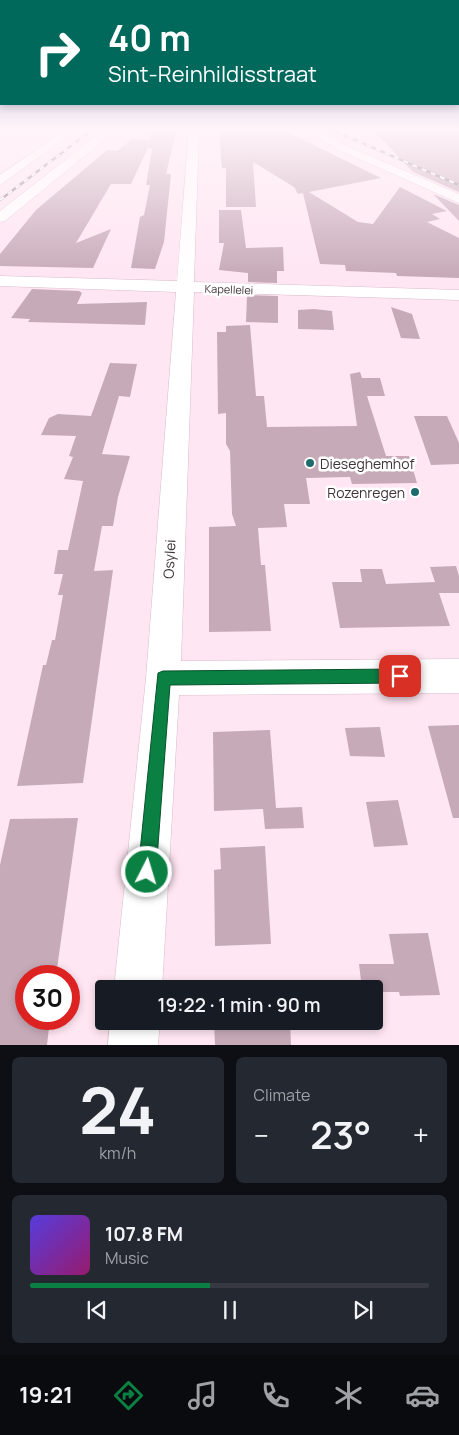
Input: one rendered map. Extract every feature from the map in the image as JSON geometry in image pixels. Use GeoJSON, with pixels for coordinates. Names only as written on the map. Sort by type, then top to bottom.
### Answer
{"type":"FeatureCollection","features":[{"type":"Feature","properties":{"kind":"street"},"geometry":{"type":"LineString","coordinates":[[0,218],[50,178]]}},
{"type":"Feature","properties":{"kind":"street","name":"Osylei"},"geometry":{"type":"LineString","coordinates":[[139,980],[163,678],[191,178]]}},
{"type":"Feature","properties":{"kind":"street"},"geometry":{"type":"LineString","coordinates":[[410,178],[459,199]]}},
{"type":"Feature","properties":{"kind":"street","name":"Kapellelei"},"geometry":{"type":"LineString","coordinates":[[0,281],[459,296]]}},
{"type":"Feature","properties":{"kind":"street"},"geometry":{"type":"LineString","coordinates":[[163,678],[459,676]]}},
{"type":"Feature","properties":{"kind":"street"},"geometry":{"type":"LineString","coordinates":[[133,1045],[134,1030]]}},
{"type":"Feature","properties":{"kind":"building"},"geometry":{"type":"Polygon","coordinates":[[[74,178],[134,178],[131,184],[111,184],[76,243],[111,229],[93,268],[0,266],[0,254],[36,210],[74,178]]]}},
{"type":"Feature","properties":{"kind":"building"},"geometry":{"type":"Polygon","coordinates":[[[147,178],[171,178],[164,242],[155,269],[131,268],[140,217],[144,215],[150,185],[146,185],[147,178]]]}},
{"type":"Feature","properties":{"kind":"building"},"geometry":{"type":"Polygon","coordinates":[[[226,178],[254,178],[256,207],[226,207],[226,178]]]}},
{"type":"Feature","properties":{"kind":"building"},"geometry":{"type":"Polygon","coordinates":[[[279,178],[381,178],[309,192],[358,222],[373,224],[400,187],[447,211],[432,214],[440,219],[427,222],[459,238],[459,278],[397,276],[396,273],[346,271],[345,265],[320,264],[303,193],[298,194],[294,187],[279,178]]]}},
{"type":"Feature","properties":{"kind":"building"},"geometry":{"type":"Polygon","coordinates":[[[426,178],[459,178],[459,192],[426,178]]]}},
{"type":"Feature","properties":{"kind":"building"},"geometry":{"type":"Polygon","coordinates":[[[433,194],[459,205],[459,221],[433,194]]]}},
{"type":"Feature","properties":{"kind":"building"},"geometry":{"type":"Polygon","coordinates":[[[219,210],[241,210],[246,248],[283,247],[284,271],[277,271],[277,283],[248,282],[248,273],[219,270],[224,243],[219,243],[219,210]]]}},
{"type":"Feature","properties":{"kind":"building"},"geometry":{"type":"Polygon","coordinates":[[[32,289],[79,291],[82,293],[77,304],[147,302],[145,325],[28,322],[30,319],[11,318],[32,289]]]}},
{"type":"Feature","properties":{"kind":"building"},"geometry":{"type":"Polygon","coordinates":[[[247,295],[278,296],[278,323],[246,322],[247,295]]]}},
{"type":"Feature","properties":{"kind":"building"},"geometry":{"type":"Polygon","coordinates":[[[391,307],[412,314],[420,339],[401,338],[391,307]]]}},
{"type":"Feature","properties":{"kind":"building"},"geometry":{"type":"Polygon","coordinates":[[[298,310],[332,311],[334,330],[298,329],[298,310]]]}},
{"type":"Feature","properties":{"kind":"building"},"geometry":{"type":"Polygon","coordinates":[[[250,325],[256,396],[264,396],[267,427],[357,426],[350,374],[360,372],[362,378],[380,378],[385,396],[367,396],[386,456],[409,456],[417,483],[352,484],[350,477],[306,478],[310,504],[284,504],[287,527],[258,528],[261,565],[265,565],[271,631],[209,632],[209,527],[236,526],[232,514],[230,451],[226,444],[226,413],[218,414],[217,332],[226,332],[226,326],[250,325]]]}},
{"type":"Feature","properties":{"kind":"building"},"geometry":{"type":"Polygon","coordinates":[[[110,363],[137,364],[130,397],[119,396],[102,454],[130,456],[118,497],[113,526],[102,526],[94,571],[113,570],[83,783],[17,786],[43,665],[46,665],[52,640],[55,640],[63,595],[58,595],[63,574],[54,574],[58,550],[68,550],[83,481],[64,479],[73,457],[69,456],[76,436],[41,435],[49,418],[58,414],[91,416],[110,363]]]}},
{"type":"Feature","properties":{"kind":"building","name":"Rozenregen"},"geometry":{"type":"Polygon","coordinates":[[[414,416],[447,416],[459,443],[459,464],[431,465],[414,416]]]}},
{"type":"Feature","properties":{"kind":"building"},"geometry":{"type":"Polygon","coordinates":[[[456,566],[459,576],[459,593],[439,593],[450,626],[340,628],[332,582],[362,582],[360,569],[382,569],[386,584],[435,582],[430,567],[456,566]]]}},
{"type":"Feature","properties":{"kind":"building"},"geometry":{"type":"Polygon","coordinates":[[[459,725],[459,818],[453,818],[428,726],[459,725]]]}},
{"type":"Feature","properties":{"kind":"building"},"geometry":{"type":"Polygon","coordinates":[[[380,727],[385,757],[350,756],[345,728],[380,727]]]}},
{"type":"Feature","properties":{"kind":"building"},"geometry":{"type":"Polygon","coordinates":[[[270,730],[276,808],[302,807],[304,828],[265,829],[263,809],[214,811],[213,732],[270,730]]]}},
{"type":"Feature","properties":{"kind":"building"},"geometry":{"type":"Polygon","coordinates":[[[398,800],[408,845],[374,847],[366,802],[398,800]]]}},
{"type":"Feature","properties":{"kind":"building"},"geometry":{"type":"Polygon","coordinates":[[[78,818],[58,965],[15,965],[15,1030],[49,1030],[47,1045],[0,1045],[0,865],[10,819],[78,818]]]}},
{"type":"Feature","properties":{"kind":"building"},"geometry":{"type":"Polygon","coordinates":[[[265,846],[271,944],[215,946],[214,870],[221,869],[220,848],[265,846]]]}},
{"type":"Feature","properties":{"kind":"building"},"geometry":{"type":"Polygon","coordinates":[[[428,933],[440,995],[400,996],[399,992],[383,992],[383,980],[361,980],[359,964],[394,964],[389,934],[428,933]]]}},
{"type":"Feature","properties":{"kind":"building"},"geometry":{"type":"Polygon","coordinates":[[[214,1030],[290,1030],[291,1045],[215,1045],[214,1030]]]}},
{"type":"Feature","properties":{"kind":"railway"},"geometry":{"type":"LineString","coordinates":[[0,200],[29,178]]}},
{"type":"Feature","properties":{"kind":"railway"},"geometry":{"type":"LineString","coordinates":[[442,178],[459,185]]}},
{"type":"Feature","properties":{"kind":"place","name":"Dieseghemhof"},"geometry":{"type":"Point","coordinates":[310,463]}},
{"type":"Feature","properties":{"kind":"place","name":"Rozenregen"},"geometry":{"type":"Point","coordinates":[415,492]}},
{"type":"Feature","properties":{"kind":"route"},"geometry":{"type":"LineString","coordinates":[[147,872],[163,678],[400,676]]}}]}
